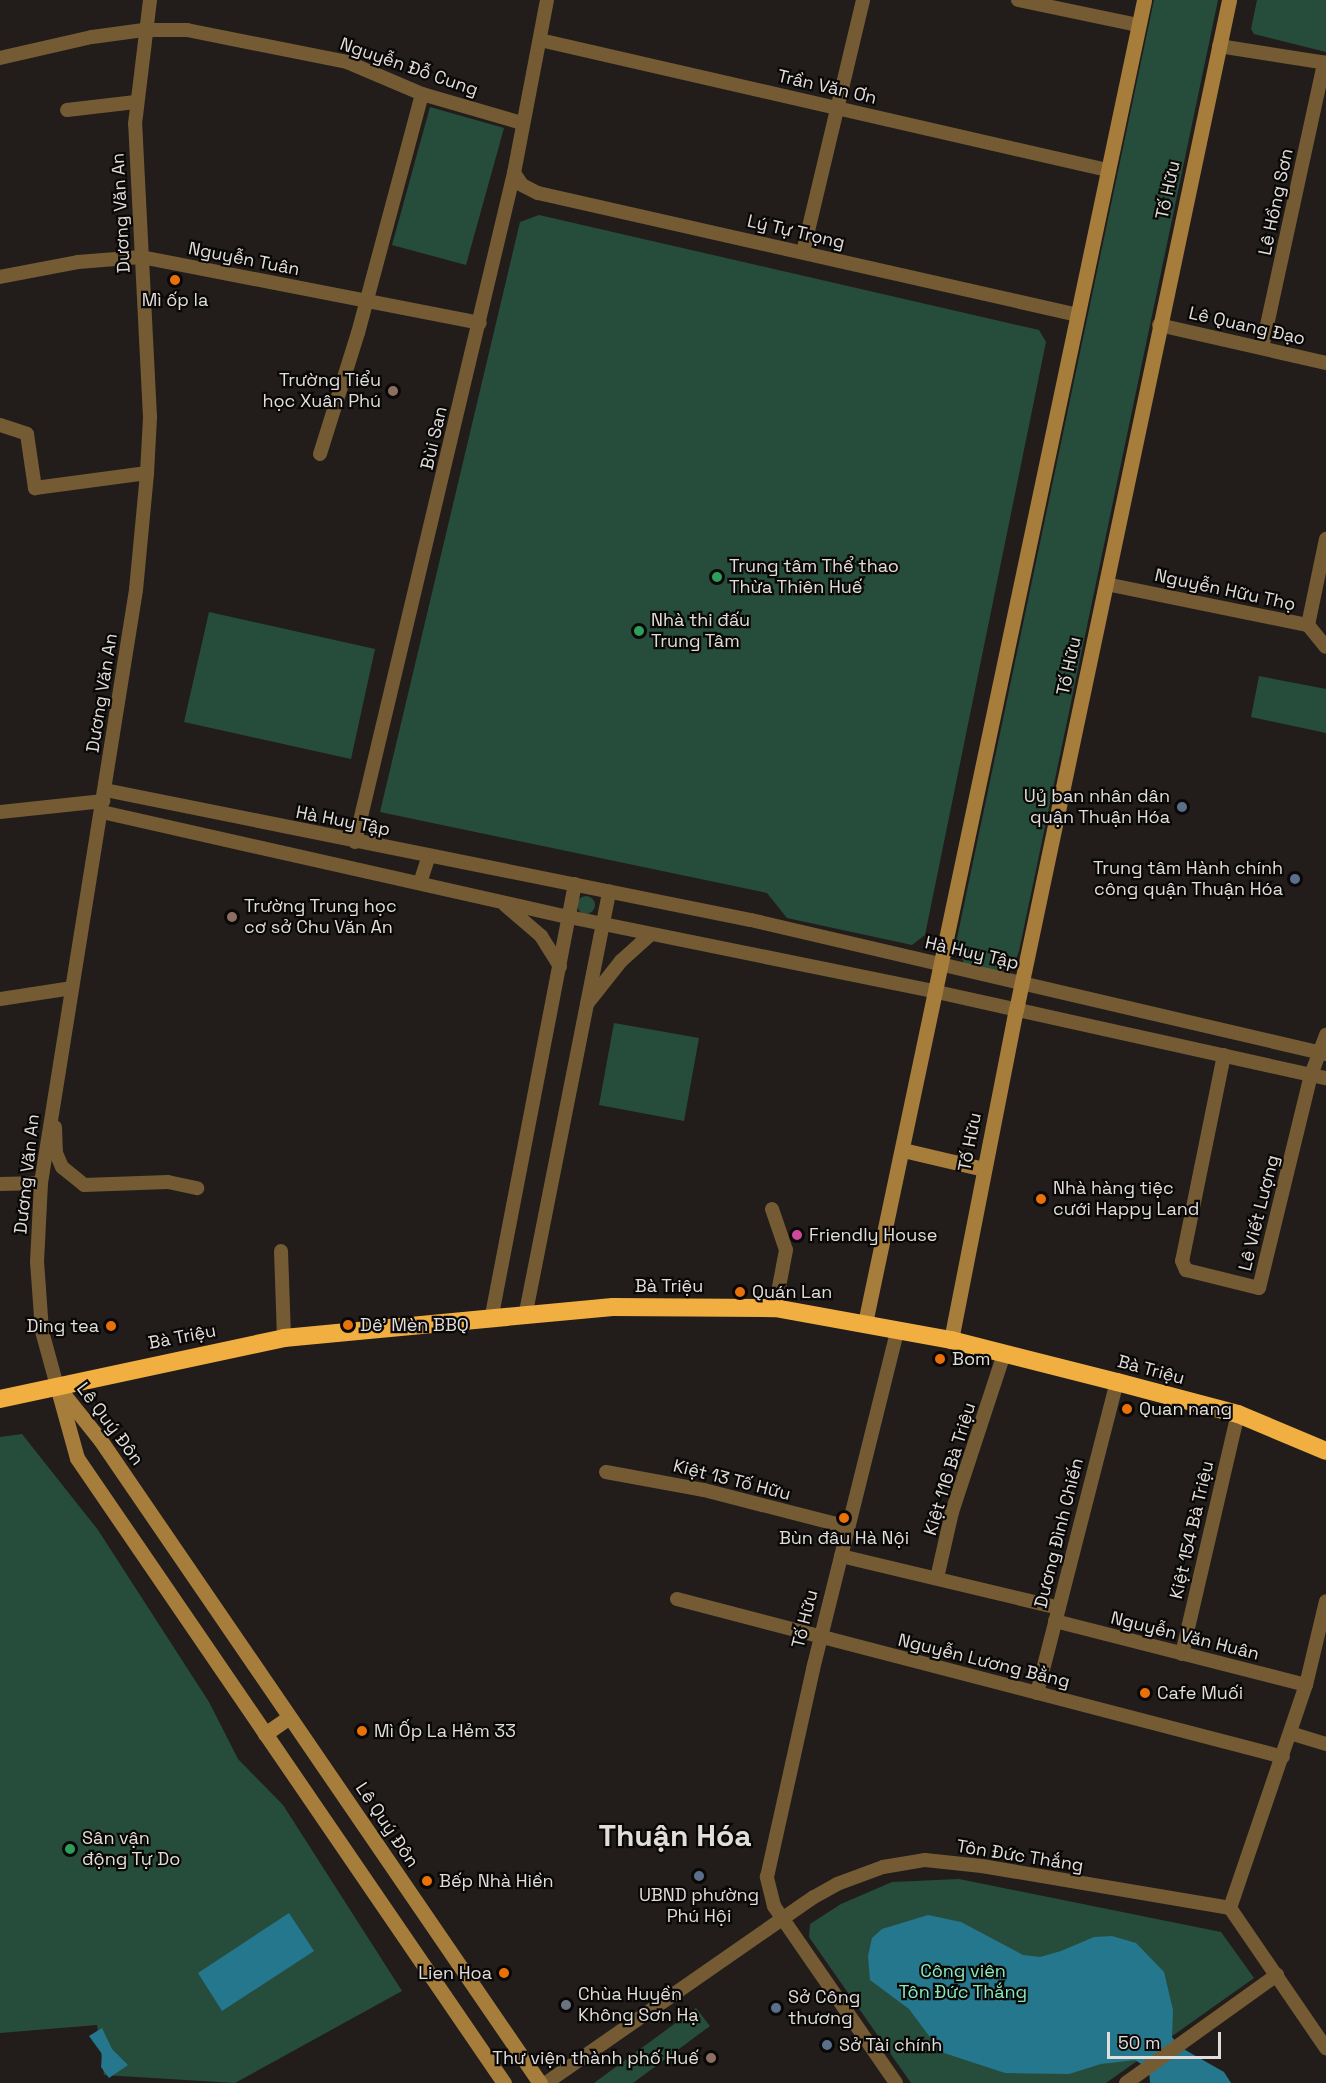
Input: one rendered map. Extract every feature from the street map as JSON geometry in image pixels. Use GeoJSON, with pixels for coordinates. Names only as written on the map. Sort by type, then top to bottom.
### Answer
{"type":"FeatureCollection","features":[{"type":"Feature","properties":{"kind":"highway","name":"Bà Triệu"},"geometry":{"type":"LineString","coordinates":[[0,1399],[284,1338],[660,1305],[775,1308],[951,1340],[1117,1382],[1238,1414],[1326,1451]]}},
{"type":"Feature","properties":{"kind":"main road"},"geometry":{"type":"LineString","coordinates":[[865,1323],[943,964],[1144,0]]}},
{"type":"Feature","properties":{"kind":"main road","name":"Tố Hữu"},"geometry":{"type":"LineString","coordinates":[[951,1340],[1016,1010],[1229,0]]}},
{"type":"Feature","properties":{"kind":"main road"},"geometry":{"type":"LineString","coordinates":[[903,1150],[984,1169]]}},
{"type":"Feature","properties":{"kind":"main road","name":"Lê Quý Đôn"},"geometry":{"type":"LineString","coordinates":[[57,1386],[100,1440],[540,2083]]}},
{"type":"Feature","properties":{"kind":"main road","name":"Lê Quý Đôn"},"geometry":{"type":"LineString","coordinates":[[57,1386],[77,1458],[504,2083]]}},
{"type":"Feature","properties":{"kind":"main road"},"geometry":{"type":"LineString","coordinates":[[265,1734],[289,1717]]}},
{"type":"Feature","properties":{"kind":"street","name":"Dương Văn An"},"geometry":{"type":"LineString","coordinates":[[57,1386],[42,1331],[37,1262],[41,1183],[136,590],[147,473],[150,417],[141,257],[136,102],[144,30],[150,0]]}},
{"type":"Feature","properties":{"kind":"street"},"geometry":{"type":"LineString","coordinates":[[540,40],[547,0]]}},
{"type":"Feature","properties":{"kind":"street"},"geometry":{"type":"LineString","coordinates":[[803,252],[835,108],[863,0]]}},
{"type":"Feature","properties":{"kind":"street"},"geometry":{"type":"LineString","coordinates":[[1018,0],[1138,25]]}},
{"type":"Feature","properties":{"kind":"street","name":"Nguyễn Đỗ Cung"},"geometry":{"type":"LineString","coordinates":[[0,58],[47,45],[144,30],[187,30],[347,62],[422,94],[522,123]]}},
{"type":"Feature","properties":{"kind":"street","name":"Trần Văn Ơn"},"geometry":{"type":"LineString","coordinates":[[540,40],[1107,170]]}},
{"type":"Feature","properties":{"kind":"street","name":"Bùi San"},"geometry":{"type":"LineString","coordinates":[[355,842],[480,323],[514,173],[540,40]]}},
{"type":"Feature","properties":{"kind":"street"},"geometry":{"type":"LineString","coordinates":[[1219,46],[1325,63]]}},
{"type":"Feature","properties":{"kind":"street","name":"Lê Hồng Sơn"},"geometry":{"type":"LineString","coordinates":[[1262,348],[1325,63]]}},
{"type":"Feature","properties":{"kind":"street"},"geometry":{"type":"LineString","coordinates":[[320,454],[366,300],[422,94]]}},
{"type":"Feature","properties":{"kind":"street"},"geometry":{"type":"LineString","coordinates":[[67,110],[136,102]]}},
{"type":"Feature","properties":{"kind":"street","name":"Lý Tự Trọng"},"geometry":{"type":"LineString","coordinates":[[514,173],[522,185],[538,193],[1078,315]]}},
{"type":"Feature","properties":{"kind":"street","name":"Nguyễn Tuân"},"geometry":{"type":"LineString","coordinates":[[0,277],[78,262],[141,257],[480,323]]}},
{"type":"Feature","properties":{"kind":"street","name":"Lê Quang Đạo"},"geometry":{"type":"LineString","coordinates":[[1159,325],[1326,363]]}},
{"type":"Feature","properties":{"kind":"street"},"geometry":{"type":"LineString","coordinates":[[0,425],[27,434],[35,488],[147,473]]}},
{"type":"Feature","properties":{"kind":"street"},"geometry":{"type":"LineString","coordinates":[[1308,625],[1326,539]]}},
{"type":"Feature","properties":{"kind":"street","name":"Nguyễn Hữu Thọ"},"geometry":{"type":"LineString","coordinates":[[1106,584],[1308,625],[1326,647]]}},
{"type":"Feature","properties":{"kind":"street"},"geometry":{"type":"LineString","coordinates":[[0,812],[103,801],[256,846],[569,917],[937,992],[1326,1078]]}},
{"type":"Feature","properties":{"kind":"street","name":"Hà Huy Tập"},"geometry":{"type":"LineString","coordinates":[[103,801],[262,822],[609,891],[943,964],[1322,1053]]}},
{"type":"Feature","properties":{"kind":"street"},"geometry":{"type":"LineString","coordinates":[[256,846],[262,822]]}},
{"type":"Feature","properties":{"kind":"street"},"geometry":{"type":"LineString","coordinates":[[420,883],[429,856]]}},
{"type":"Feature","properties":{"kind":"street"},"geometry":{"type":"LineString","coordinates":[[491,1320],[575,884]]}},
{"type":"Feature","properties":{"kind":"street"},"geometry":{"type":"LineString","coordinates":[[525,1317],[584,1008],[609,891]]}},
{"type":"Feature","properties":{"kind":"street"},"geometry":{"type":"LineString","coordinates":[[501,901],[541,936],[560,966]]}},
{"type":"Feature","properties":{"kind":"street"},"geometry":{"type":"LineString","coordinates":[[584,1008],[621,961],[651,934]]}},
{"type":"Feature","properties":{"kind":"street"},"geometry":{"type":"LineString","coordinates":[[0,999],[72,988]]}},
{"type":"Feature","properties":{"kind":"street","name":"Lê Viết Lượng"},"geometry":{"type":"LineString","coordinates":[[1224,1055],[1182,1261],[1186,1270],[1259,1288],[1311,1075],[1322,1053],[1326,1035]]}},
{"type":"Feature","properties":{"kind":"street"},"geometry":{"type":"LineString","coordinates":[[53,1104],[56,1153],[62,1167],[84,1185],[168,1182],[197,1188]]}},
{"type":"Feature","properties":{"kind":"street"},"geometry":{"type":"LineString","coordinates":[[0,1184],[41,1183]]}},
{"type":"Feature","properties":{"kind":"street"},"geometry":{"type":"LineString","coordinates":[[772,1209],[786,1250],[775,1308]]}},
{"type":"Feature","properties":{"kind":"street"},"geometry":{"type":"LineString","coordinates":[[281,1251],[284,1338]]}},
{"type":"Feature","properties":{"kind":"street","name":"Tố Hữu"},"geometry":{"type":"LineString","coordinates":[[896,2083],[782,1919],[774,1906],[767,1877],[821,1638],[898,1329]]}},
{"type":"Feature","properties":{"kind":"street","name":"Kiệt 116 Bà Triệu"},"geometry":{"type":"LineString","coordinates":[[937,1578],[952,1512],[1004,1354]]}},
{"type":"Feature","properties":{"kind":"street","name":"Dương Đình Chiến"},"geometry":{"type":"LineString","coordinates":[[1036,1693],[1117,1382]]}},
{"type":"Feature","properties":{"kind":"street","name":"Kiệt 154 Bà Triệu"},"geometry":{"type":"LineString","coordinates":[[1182,1654],[1238,1414]]}},
{"type":"Feature","properties":{"kind":"street","name":"Kiệt 13 Tố Hữu"},"geometry":{"type":"LineString","coordinates":[[606,1472],[704,1490],[848,1527]]}},
{"type":"Feature","properties":{"kind":"street"},"geometry":{"type":"LineString","coordinates":[[841,1556],[937,1578],[1057,1615]]}},
{"type":"Feature","properties":{"kind":"street","name":"Nguyễn Lương Bằng"},"geometry":{"type":"LineString","coordinates":[[677,1599],[1283,1757]]}},
{"type":"Feature","properties":{"kind":"street"},"geometry":{"type":"LineString","coordinates":[[1326,1601],[1306,1685],[1230,1908],[1326,2048]]}},
{"type":"Feature","properties":{"kind":"street","name":"Nguyễn Văn Huân"},"geometry":{"type":"LineString","coordinates":[[1057,1615],[1182,1654],[1306,1685]]}},
{"type":"Feature","properties":{"kind":"street"},"geometry":{"type":"LineString","coordinates":[[1290,1733],[1326,1744]]}},
{"type":"Feature","properties":{"kind":"street","name":"Tôn Đức Thắng"},"geometry":{"type":"LineString","coordinates":[[546,2083],[782,1919],[837,1884],[883,1867],[925,1860],[982,1866],[1230,1908]]}},
{"type":"Feature","properties":{"kind":"street"},"geometry":{"type":"LineString","coordinates":[[1126,2083],[1277,1975]]}},
{"type":"Feature","properties":{"kind":"green space"},"geometry":{"type":"Polygon","coordinates":[[[1154,0],[1218,0],[1019,951],[1015,962],[1001,972],[964,963],[956,943],[1154,0]]]}},
{"type":"Feature","properties":{"kind":"green space"},"geometry":{"type":"Polygon","coordinates":[[[1257,0],[1326,0],[1326,52],[1254,34],[1251,29],[1257,0]]]}},
{"type":"Feature","properties":{"kind":"green space"},"geometry":{"type":"Polygon","coordinates":[[[430,107],[504,128],[466,265],[392,245],[430,107]]]}},
{"type":"Feature","properties":{"kind":"green space","name":"Trung tâm Thể thao Thừa Thiên Huế"},"geometry":{"type":"Polygon","coordinates":[[[539,215],[1039,330],[1046,342],[925,935],[912,945],[787,918],[767,893],[380,812],[520,222],[539,215]]]}},
{"type":"Feature","properties":{"kind":"green space"},"geometry":{"type":"Polygon","coordinates":[[[209,612],[375,649],[351,759],[184,722],[209,612]]]}},
{"type":"Feature","properties":{"kind":"green space"},"geometry":{"type":"Polygon","coordinates":[[[1259,676],[1326,689],[1326,733],[1251,717],[1259,676]]]}},
{"type":"Feature","properties":{"kind":"green space"},"geometry":{"type":"Polygon","coordinates":[[[582,896],[590,896],[595,901],[593,912],[582,914],[577,909],[577,901],[582,896]]]}},
{"type":"Feature","properties":{"kind":"green space"},"geometry":{"type":"Polygon","coordinates":[[[614,1023],[699,1038],[684,1121],[599,1105],[614,1023]]]}},
{"type":"Feature","properties":{"kind":"green space"},"geometry":{"type":"Polygon","coordinates":[[[22,1434],[98,1530],[209,1702],[238,1759],[283,1805],[402,1991],[235,2083],[104,2075],[97,2025],[0,2033],[0,1437],[22,1434]]]}},
{"type":"Feature","properties":{"kind":"green space","name":"Công viên Tôn Đức Thắng"},"geometry":{"type":"Polygon","coordinates":[[[959,1879],[1221,1932],[1254,1978],[1106,2083],[911,2083],[809,1937],[810,1924],[841,1904],[892,1882],[959,1879]]]}},
{"type":"Feature","properties":{"kind":"green space"},"geometry":{"type":"Polygon","coordinates":[[[696,2008],[710,2026],[633,2083],[594,2083],[696,2008]]]}},
{"type":"Feature","properties":{"kind":"water"},"geometry":{"type":"Polygon","coordinates":[[[289,1913],[314,1951],[222,2011],[198,1973],[289,1913]]]}},
{"type":"Feature","properties":{"kind":"water"},"geometry":{"type":"Polygon","coordinates":[[[928,1915],[961,1922],[1023,1955],[1040,1957],[1094,1937],[1112,1936],[1136,1943],[1164,1972],[1173,2010],[1172,2037],[1180,2047],[1224,2072],[1231,2083],[1150,2083],[1149,2069],[1135,2060],[1101,2064],[1069,2074],[1005,2073],[941,2052],[909,2009],[870,1980],[868,1956],[872,1938],[882,1929],[928,1915]]]}},
{"type":"Feature","properties":{"kind":"water"},"geometry":{"type":"Polygon","coordinates":[[[102,2028],[112,2049],[128,2065],[109,2078],[101,2067],[102,2054],[89,2036],[102,2028]]]}},
{"type":"Feature","properties":{"kind":"place","name":"Mì ốp la"},"geometry":{"type":"Point","coordinates":[175,280]}},
{"type":"Feature","properties":{"kind":"place","name":"Trường Tiểu học Xuân Phú"},"geometry":{"type":"Point","coordinates":[393,391]}},
{"type":"Feature","properties":{"kind":"place","name":"Trung tâm Thể thao Thừa Thiên Huế"},"geometry":{"type":"Point","coordinates":[717,577]}},
{"type":"Feature","properties":{"kind":"place","name":"Nhà thi đấu Trung Tâm"},"geometry":{"type":"Point","coordinates":[639,631]}},
{"type":"Feature","properties":{"kind":"place","name":"Uỷ ban nhân dân quận Thuận Hóa"},"geometry":{"type":"Point","coordinates":[1182,807]}},
{"type":"Feature","properties":{"kind":"place","name":"Trung tâm Hành chính công quận Thuận Hóa"},"geometry":{"type":"Point","coordinates":[1295,879]}},
{"type":"Feature","properties":{"kind":"place","name":"Trường Trung học cơ sở Chu Văn An"},"geometry":{"type":"Point","coordinates":[232,917]}},
{"type":"Feature","properties":{"kind":"place","name":"Nhà hàng tiệc cưới Happy Land"},"geometry":{"type":"Point","coordinates":[1041,1199]}},
{"type":"Feature","properties":{"kind":"place","name":"Friendly House"},"geometry":{"type":"Point","coordinates":[797,1235]}},
{"type":"Feature","properties":{"kind":"place","name":"Quán Lan"},"geometry":{"type":"Point","coordinates":[740,1292]}},
{"type":"Feature","properties":{"kind":"place","name":"Dê' Mèn BBQ"},"geometry":{"type":"Point","coordinates":[348,1325]}},
{"type":"Feature","properties":{"kind":"place","name":"Ding tea"},"geometry":{"type":"Point","coordinates":[111,1326]}},
{"type":"Feature","properties":{"kind":"place","name":"Bom"},"geometry":{"type":"Point","coordinates":[940,1359]}},
{"type":"Feature","properties":{"kind":"place","name":"Quan nang"},"geometry":{"type":"Point","coordinates":[1127,1409]}},
{"type":"Feature","properties":{"kind":"place","name":"Bùn đâu Hà Nội"},"geometry":{"type":"Point","coordinates":[844,1518]}},
{"type":"Feature","properties":{"kind":"place","name":"Cafe Muối"},"geometry":{"type":"Point","coordinates":[1145,1693]}},
{"type":"Feature","properties":{"kind":"place","name":"Mì Ốp La Hẻm 33"},"geometry":{"type":"Point","coordinates":[362,1731]}},
{"type":"Feature","properties":{"kind":"place","name":"Sân vận động Tự Do"},"geometry":{"type":"Point","coordinates":[70,1849]}},
{"type":"Feature","properties":{"kind":"place","name":"UBND phường Phú Hội"},"geometry":{"type":"Point","coordinates":[699,1876]}},
{"type":"Feature","properties":{"kind":"place","name":"Bếp Nhà Hiền"},"geometry":{"type":"Point","coordinates":[427,1881]}},
{"type":"Feature","properties":{"kind":"place","name":"Lien Hoa"},"geometry":{"type":"Point","coordinates":[504,1973]}},
{"type":"Feature","properties":{"kind":"place","name":"Chùa Huyền Không Sơn Hạ"},"geometry":{"type":"Point","coordinates":[566,2005]}},
{"type":"Feature","properties":{"kind":"place","name":"Sở Công thương"},"geometry":{"type":"Point","coordinates":[776,2008]}},
{"type":"Feature","properties":{"kind":"place","name":"Sở Tài chính"},"geometry":{"type":"Point","coordinates":[827,2045]}},
{"type":"Feature","properties":{"kind":"place","name":"Thư viện thành phố Huế"},"geometry":{"type":"Point","coordinates":[711,2058]}},
{"type":"Feature","properties":{"kind":"district","name":"Thuận Hóa"},"geometry":{"type":"Point","coordinates":[675,1836]}}]}
